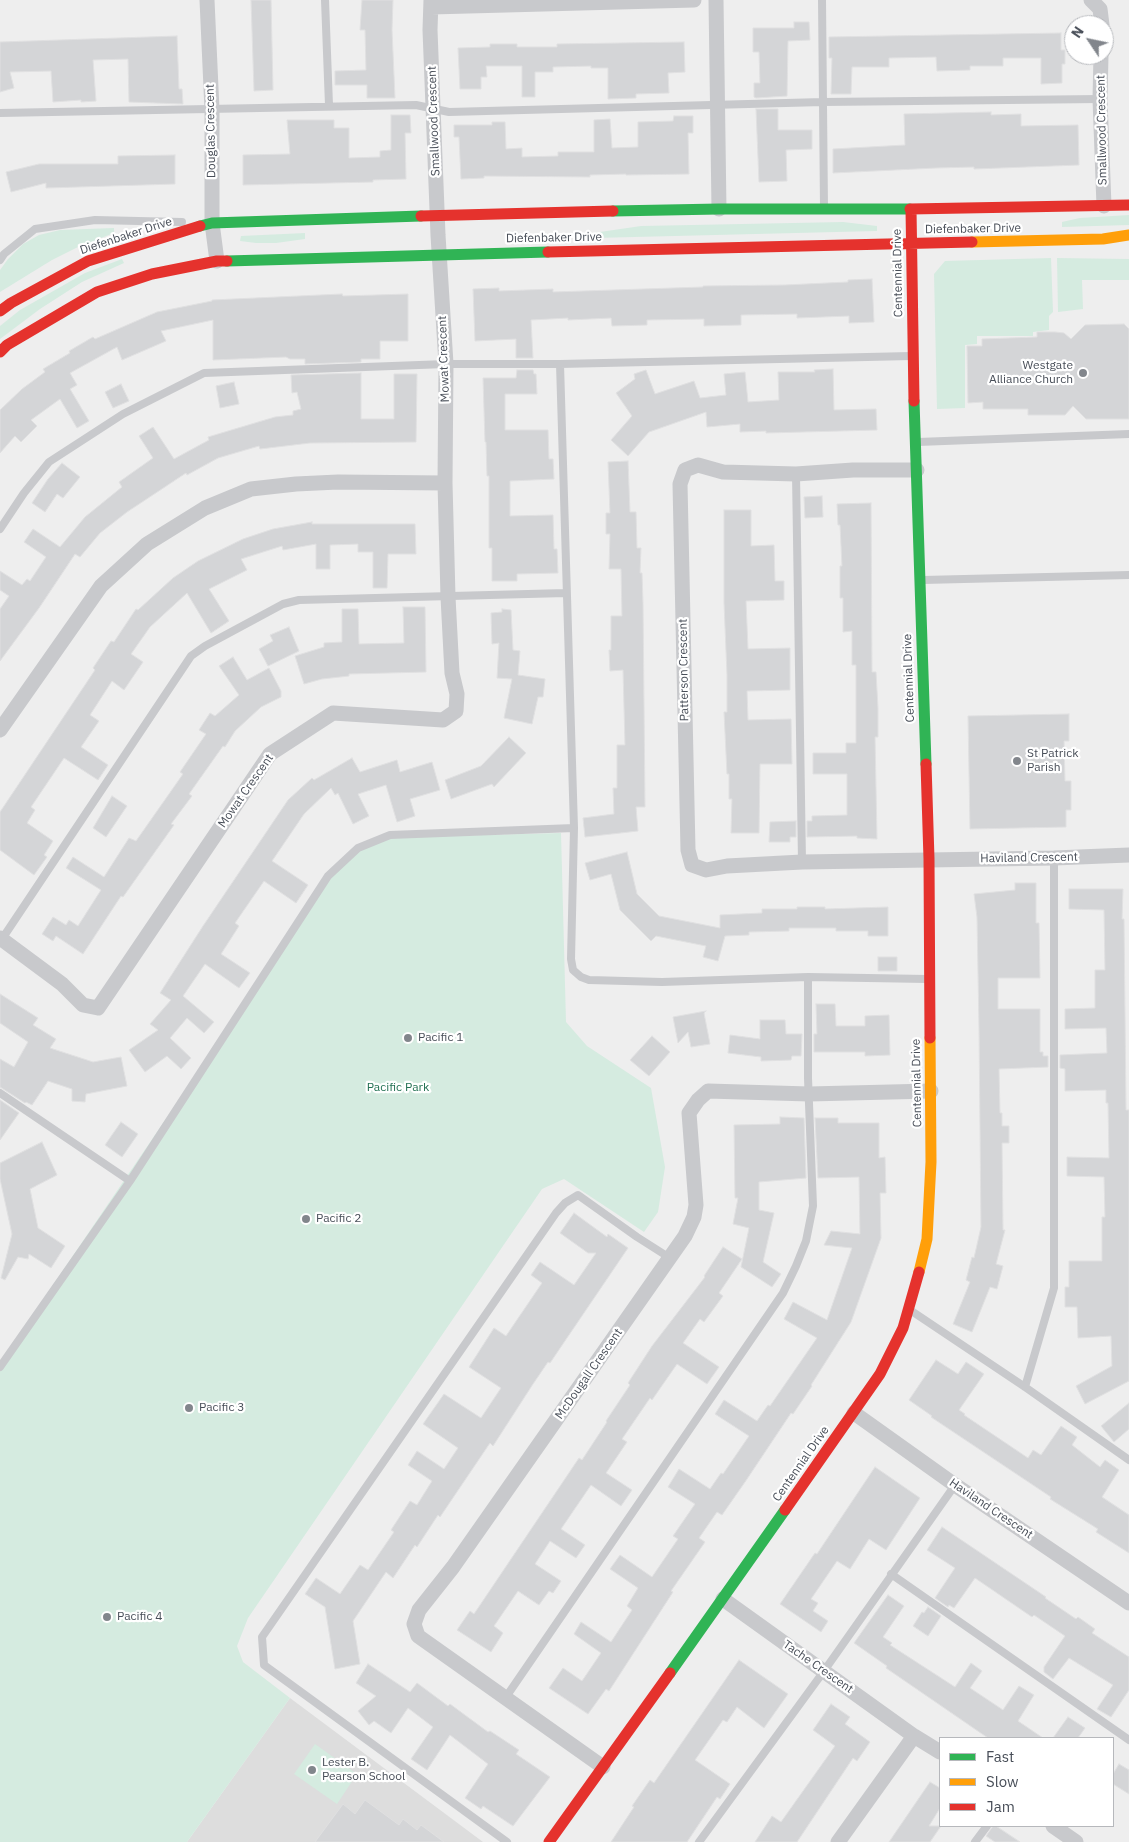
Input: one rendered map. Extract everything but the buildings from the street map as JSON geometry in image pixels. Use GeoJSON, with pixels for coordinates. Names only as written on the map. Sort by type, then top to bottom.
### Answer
{"type":"FeatureCollection","features":[{"type":"Feature","properties":{"kind":"street","name":"Douglas Crescent"},"geometry":{"type":"LineString","coordinates":[[206,0],[212,110],[212,223],[217,261]]}},
{"type":"Feature","properties":{"kind":"street","name":"Smallwood Crescent"},"geometry":{"type":"LineString","coordinates":[[438,235],[431,3],[694,0]]}},
{"type":"Feature","properties":{"kind":"street"},"geometry":{"type":"LineString","coordinates":[[716,0],[719,209]]}},
{"type":"Feature","properties":{"kind":"street"},"geometry":{"type":"LineString","coordinates":[[1092,0],[1100,8],[1101,15]]}},
{"type":"Feature","properties":{"kind":"street","name":"Smallwood Crescent"},"geometry":{"type":"LineString","coordinates":[[1101,65],[1100,99],[1104,206]]}},
{"type":"Feature","properties":{"kind":"street","name":"Diefenbaker Drive"},"geometry":{"type":"LineString","coordinates":[[0,311],[11,303],[88,261],[212,223],[438,215],[719,209],[911,209],[1129,205]]}},
{"type":"Feature","properties":{"kind":"street","name":"Centennial Drive"},"geometry":{"type":"LineString","coordinates":[[549,1842],[880,1374],[903,1328],[919,1274],[926,1238],[931,1162],[931,1090],[929,859],[913,356],[911,209]]}},
{"type":"Feature","properties":{"kind":"street","name":"Mowat Crescent"},"geometry":{"type":"LineString","coordinates":[[1,938],[62,984],[83,1005],[98,1008],[270,754],[333,713],[443,720],[456,711],[448,597],[445,483],[446,364],[438,235]]}},
{"type":"Feature","properties":{"kind":"street","name":"Diefenbaker Drive"},"geometry":{"type":"LineString","coordinates":[[0,352],[7,345],[96,292],[152,274],[217,261],[440,254],[912,244],[1103,238],[1129,235]]}},
{"type":"Feature","properties":{"kind":"street"},"geometry":{"type":"LineString","coordinates":[[1103,238],[1125,247]]}},
{"type":"Feature","properties":{"kind":"street","name":"Patterson Crescent"},"geometry":{"type":"LineString","coordinates":[[917,470],[853,470],[796,474],[723,472],[698,465],[685,470],[680,484],[688,850],[692,865],[706,870],[727,866],[802,862],[929,859]]}},
{"type":"Feature","properties":{"kind":"street"},"geometry":{"type":"LineString","coordinates":[[0,730],[101,586],[147,544],[205,508],[251,489],[287,485],[338,482],[445,483]]}},
{"type":"Feature","properties":{"kind":"street","name":"Haviland Crescent"},"geometry":{"type":"LineString","coordinates":[[929,859],[1129,855]]}},
{"type":"Feature","properties":{"kind":"street","name":"McDougall Crescent"},"geometry":{"type":"LineString","coordinates":[[603,1767],[418,1636],[414,1624],[420,1610],[685,1236],[694,1217],[696,1204],[689,1114],[698,1100],[708,1092],[809,1094],[931,1090]]}},
{"type":"Feature","properties":{"kind":"street","name":"Haviland Crescent"},"geometry":{"type":"LineString","coordinates":[[854,1412],[955,1485],[1129,1603]]}},
{"type":"Feature","properties":{"kind":"street","name":"Tache Crescent"},"geometry":{"type":"LineString","coordinates":[[722,1599],[914,1736],[939,1751]]}},
{"type":"Feature","properties":{"kind":"street"},"geometry":{"type":"LineString","coordinates":[[838,1842],[914,1736]]}},
{"type":"Feature","properties":{"kind":"street"},"geometry":{"type":"LineString","coordinates":[[1054,1827],[1076,1842]]}},
{"type":"Feature","properties":{"kind":"lane"},"geometry":{"type":"LineString","coordinates":[[325,0],[329,105]]}},
{"type":"Feature","properties":{"kind":"lane"},"geometry":{"type":"LineString","coordinates":[[822,0],[824,208]]}},
{"type":"Feature","properties":{"kind":"lane"},"geometry":{"type":"LineString","coordinates":[[0,113],[212,110],[329,105],[416,105],[449,112],[823,102],[1100,99]]}},
{"type":"Feature","properties":{"kind":"lane","name":"Diefenbaker Drive"},"geometry":{"type":"LineString","coordinates":[[0,260],[4,254],[35,229],[95,220],[212,223]]}},
{"type":"Feature","properties":{"kind":"lane"},"geometry":{"type":"LineString","coordinates":[[0,528],[24,493],[49,462],[123,414],[204,373],[446,364],[560,364],[913,356]]}},
{"type":"Feature","properties":{"kind":"lane"},"geometry":{"type":"LineString","coordinates":[[560,364],[574,828],[573,970],[581,977],[589,980],[662,982],[808,976],[929,979]]}},
{"type":"Feature","properties":{"kind":"lane"},"geometry":{"type":"LineString","coordinates":[[916,442],[1129,434]]}},
{"type":"Feature","properties":{"kind":"lane"},"geometry":{"type":"LineString","coordinates":[[796,474],[802,862]]}},
{"type":"Feature","properties":{"kind":"lane"},"geometry":{"type":"LineString","coordinates":[[920,580],[1129,575]]}},
{"type":"Feature","properties":{"kind":"lane"},"geometry":{"type":"LineString","coordinates":[[1,938],[191,656],[206,646],[283,604],[299,600],[566,593]]}},
{"type":"Feature","properties":{"kind":"lane"},"geometry":{"type":"LineString","coordinates":[[0,1367],[130,1180],[328,876],[358,848],[390,835],[574,828]]}},
{"type":"Feature","properties":{"kind":"lane"},"geometry":{"type":"LineString","coordinates":[[1025,1387],[1054,1288],[1054,858]]}},
{"type":"Feature","properties":{"kind":"lane"},"geometry":{"type":"LineString","coordinates":[[506,1697],[783,1293],[806,1241],[813,1206],[809,1094],[808,976]]}},
{"type":"Feature","properties":{"kind":"lane"},"geometry":{"type":"LineString","coordinates":[[0,1093],[130,1180]]}},
{"type":"Feature","properties":{"kind":"lane"},"geometry":{"type":"LineString","coordinates":[[507,1842],[264,1665],[262,1637],[556,1213],[565,1203],[578,1195],[670,1258]]}},
{"type":"Feature","properties":{"kind":"lane"},"geometry":{"type":"LineString","coordinates":[[908,1309],[1025,1387],[1129,1460]]}},
{"type":"Feature","properties":{"kind":"lane"},"geometry":{"type":"LineString","coordinates":[[699,1842],[824,1671],[955,1485]]}},
{"type":"Feature","properties":{"kind":"lane"},"geometry":{"type":"LineString","coordinates":[[891,1574],[1129,1740]]}},
{"type":"Feature","properties":{"kind":"lane"},"geometry":{"type":"LineString","coordinates":[[975,1842],[986,1827]]}},
{"type":"Feature","properties":{"kind":"shaded area","name":"Lester B. Pearson School"},"geometry":{"type":"Polygon","coordinates":[[[290,1698],[483,1842],[187,1842],[290,1698]]]}},
{"type":"Feature","properties":{"kind":"green space"},"geometry":{"type":"Polygon","coordinates":[[[1129,215],[1129,225],[1062,227],[1062,222],[1080,218],[1129,215]]]}},
{"type":"Feature","properties":{"kind":"green space"},"geometry":{"type":"Polygon","coordinates":[[[843,222],[877,226],[877,231],[594,238],[593,233],[641,226],[843,222]]]}},
{"type":"Feature","properties":{"kind":"green space"},"geometry":{"type":"Polygon","coordinates":[[[114,228],[114,233],[78,247],[52,260],[0,292],[0,270],[23,244],[39,235],[60,230],[114,228]]]}},
{"type":"Feature","properties":{"kind":"green space"},"geometry":{"type":"Polygon","coordinates":[[[305,233],[305,239],[276,243],[240,241],[241,236],[305,233]]]}},
{"type":"Feature","properties":{"kind":"green space"},"geometry":{"type":"Polygon","coordinates":[[[1051,258],[1053,312],[1049,316],[1049,330],[1033,332],[1033,336],[977,336],[977,344],[965,345],[965,408],[937,409],[934,274],[945,261],[1051,258]]]}},
{"type":"Feature","properties":{"kind":"green space"},"geometry":{"type":"Polygon","coordinates":[[[1057,258],[1129,259],[1129,280],[1082,280],[1083,309],[1058,312],[1057,258]]]}},
{"type":"Feature","properties":{"kind":"green space"},"geometry":{"type":"Polygon","coordinates":[[[122,259],[124,263],[82,282],[40,309],[0,339],[0,326],[20,310],[85,273],[122,259]]]}},
{"type":"Feature","properties":{"kind":"green space","name":"Pacific Park"},"geometry":{"type":"Polygon","coordinates":[[[561,833],[566,1022],[587,1046],[651,1088],[665,1167],[658,1212],[644,1232],[564,1179],[542,1189],[248,1618],[237,1646],[243,1662],[290,1698],[187,1842],[0,1842],[0,1363],[339,864],[378,840],[403,837],[561,833]]]}},
{"type":"Feature","properties":{"kind":"green space"},"geometry":{"type":"Polygon","coordinates":[[[315,1744],[357,1774],[337,1804],[294,1774],[315,1744]]]}},
{"type":"Feature","properties":{"kind":"traffic: fast"},"geometry":{"type":"LineString","coordinates":[[613,211],[910,209]]}},
{"type":"Feature","properties":{"kind":"traffic: fast"},"geometry":{"type":"LineString","coordinates":[[200,226],[212,223],[421,216]]}},
{"type":"Feature","properties":{"kind":"traffic: fast"},"geometry":{"type":"LineString","coordinates":[[227,261],[548,252]]}},
{"type":"Feature","properties":{"kind":"traffic: fast"},"geometry":{"type":"LineString","coordinates":[[914,401],[926,764]]}},
{"type":"Feature","properties":{"kind":"traffic: fast"},"geometry":{"type":"LineString","coordinates":[[670,1673],[785,1510]]}},
{"type":"Feature","properties":{"kind":"traffic: slow"},"geometry":{"type":"LineString","coordinates":[[972,242],[1103,239],[1129,235]]}},
{"type":"Feature","properties":{"kind":"traffic: slow"},"geometry":{"type":"LineString","coordinates":[[919,1272],[927,1239],[931,1162],[930,1038]]}},
{"type":"Feature","properties":{"kind":"traffic: jam"},"geometry":{"type":"LineString","coordinates":[[910,209],[1129,205]]}},
{"type":"Feature","properties":{"kind":"traffic: jam"},"geometry":{"type":"LineString","coordinates":[[911,209],[914,401]]}},
{"type":"Feature","properties":{"kind":"traffic: jam"},"geometry":{"type":"LineString","coordinates":[[421,216],[613,211]]}},
{"type":"Feature","properties":{"kind":"traffic: jam"},"geometry":{"type":"LineString","coordinates":[[0,311],[11,303],[88,261],[200,226]]}},
{"type":"Feature","properties":{"kind":"traffic: jam"},"geometry":{"type":"LineString","coordinates":[[548,252],[972,242]]}},
{"type":"Feature","properties":{"kind":"traffic: jam"},"geometry":{"type":"LineString","coordinates":[[0,352],[7,345],[97,292],[152,274],[217,261],[227,261]]}},
{"type":"Feature","properties":{"kind":"traffic: jam"},"geometry":{"type":"LineString","coordinates":[[926,764],[929,859],[930,1038]]}},
{"type":"Feature","properties":{"kind":"traffic: jam"},"geometry":{"type":"LineString","coordinates":[[785,1510],[880,1374],[903,1328],[919,1272]]}},
{"type":"Feature","properties":{"kind":"traffic: jam"},"geometry":{"type":"LineString","coordinates":[[549,1842],[670,1673]]}},
{"type":"Feature","properties":{"kind":"place","name":"Westgate Alliance Church"},"geometry":{"type":"Point","coordinates":[1083,373]}},
{"type":"Feature","properties":{"kind":"place","name":"St Patrick Parish"},"geometry":{"type":"Point","coordinates":[1017,761]}},
{"type":"Feature","properties":{"kind":"place","name":"Pacific 1"},"geometry":{"type":"Point","coordinates":[408,1038]}},
{"type":"Feature","properties":{"kind":"place","name":"Pacific 2"},"geometry":{"type":"Point","coordinates":[306,1219]}},
{"type":"Feature","properties":{"kind":"place","name":"Pacific 3"},"geometry":{"type":"Point","coordinates":[189,1408]}},
{"type":"Feature","properties":{"kind":"place","name":"Pacific 4"},"geometry":{"type":"Point","coordinates":[107,1617]}},
{"type":"Feature","properties":{"kind":"place","name":"Lester B. Pearson School"},"geometry":{"type":"Point","coordinates":[312,1770]}}]}
